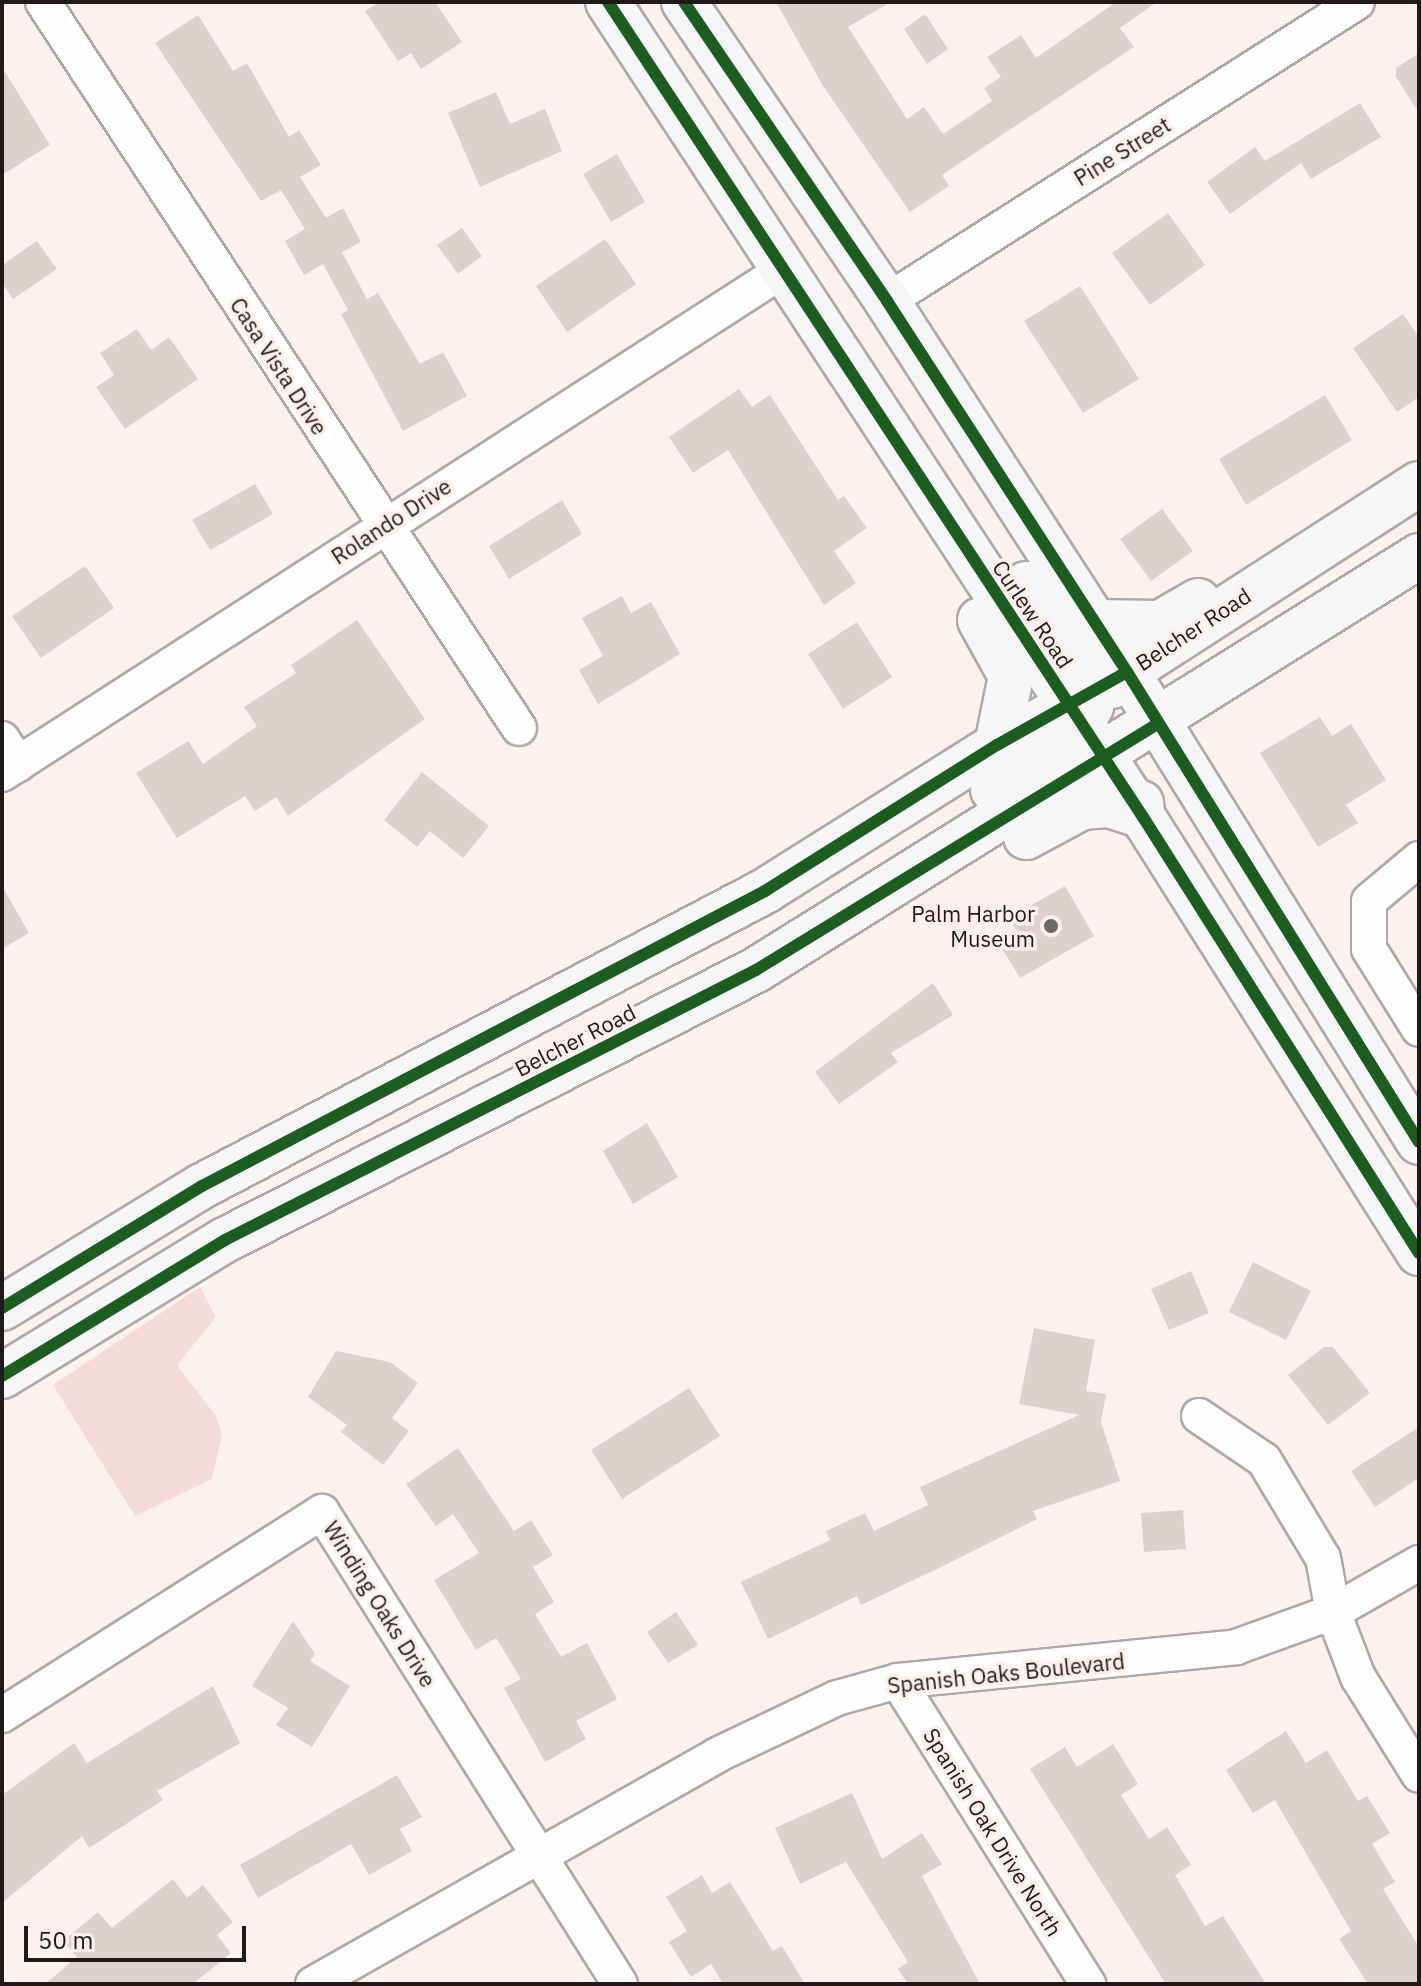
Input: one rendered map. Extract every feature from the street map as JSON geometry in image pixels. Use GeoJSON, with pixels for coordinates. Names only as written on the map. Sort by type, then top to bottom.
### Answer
{"type":"FeatureCollection","features":[{"type":"Feature","properties":{"kind":"main road","name":"Curlew Road"},"geometry":{"type":"LineString","coordinates":[[608,2],[851,376],[1116,716],[1203,796],[1419,1142]]}},
{"type":"Feature","properties":{"kind":"main road","name":"Curlew Road"},"geometry":{"type":"LineString","coordinates":[[684,2],[887,301],[1095,622],[1142,816],[1419,1253]]}},
{"type":"Feature","properties":{"kind":"main road"},"geometry":{"type":"LineString","coordinates":[[686,123],[808,256],[1054,627],[1182,809],[1359,1092],[1419,1153]]}},
{"type":"Feature","properties":{"kind":"main road"},"geometry":{"type":"LineString","coordinates":[[851,376],[880,467],[1007,659],[1012,695],[997,745]]}},
{"type":"Feature","properties":{"kind":"main road"},"geometry":{"type":"LineString","coordinates":[[1095,622],[1164,621],[1419,470]]}},
{"type":"Feature","properties":{"kind":"main road","name":"Belcher Road"},"geometry":{"type":"LineString","coordinates":[[2,1376],[225,1240],[756,970],[1116,716],[1419,484]]}},
{"type":"Feature","properties":{"kind":"main road"},"geometry":{"type":"LineString","coordinates":[[1116,716],[1201,654],[1419,514]]}},
{"type":"Feature","properties":{"kind":"main road","name":"Belcher Road"},"geometry":{"type":"LineString","coordinates":[[2,1308],[202,1186],[765,891],[997,745],[1208,692],[1419,556]]}},
{"type":"Feature","properties":{"kind":"main road"},"geometry":{"type":"LineString","coordinates":[[1203,796],[1203,731],[1220,711],[1419,582]]}},
{"type":"Feature","properties":{"kind":"main road"},"geometry":{"type":"LineString","coordinates":[[529,1086],[666,1042],[771,996],[1058,817],[1109,805],[1142,816]]}},
{"type":"Feature","properties":{"kind":"street","name":"Casa Vista Drive"},"geometry":{"type":"LineString","coordinates":[[43,2],[383,526],[519,728]]}},
{"type":"Feature","properties":{"kind":"street","name":"Pine Street"},"geometry":{"type":"LineString","coordinates":[[887,301],[1357,2]]}},
{"type":"Feature","properties":{"kind":"street","name":"Rolando Drive"},"geometry":{"type":"LineString","coordinates":[[7,759],[383,526],[782,271]]}},
{"type":"Feature","properties":{"kind":"street"},"geometry":{"type":"LineString","coordinates":[[1419,859],[1369,901],[1369,949],[1419,1029]]}},
{"type":"Feature","properties":{"kind":"street"},"geometry":{"type":"LineString","coordinates":[[1199,1416],[1264,1460],[1323,1558],[1333,1612],[1358,1677],[1419,1775]]}},
{"type":"Feature","properties":{"kind":"street","name":"Winding Oaks Drive"},"geometry":{"type":"LineString","coordinates":[[2,1715],[322,1512],[539,1854]]}},
{"type":"Feature","properties":{"kind":"street","name":"Spanish Oaks Boulevard"},"geometry":{"type":"LineString","coordinates":[[313,1984],[717,1755],[837,1698],[898,1681],[1236,1647],[1333,1612],[1419,1563]]}},
{"type":"Feature","properties":{"kind":"street","name":"Spanish Oak Drive North"},"geometry":{"type":"LineString","coordinates":[[898,1681],[1088,1984]]}},
{"type":"Feature","properties":{"kind":"street"},"geometry":{"type":"LineString","coordinates":[[539,1854],[620,1984]]}},
{"type":"Feature","properties":{"kind":"shaded area"},"geometry":{"type":"Polygon","coordinates":[[[200,1287],[216,1317],[177,1365],[216,1416],[222,1435],[212,1479],[135,1516],[53,1385],[200,1287]]]}},
{"type":"Feature","properties":{"kind":"building"},"geometry":{"type":"Polygon","coordinates":[[[380,2],[435,2],[462,42],[421,69],[411,53],[398,61],[365,11],[380,2]]]}},
{"type":"Feature","properties":{"kind":"building"},"geometry":{"type":"Polygon","coordinates":[[[776,2],[891,2],[848,27],[907,119],[924,107],[943,134],[992,101],[984,88],[1001,77],[987,57],[1021,35],[1036,58],[1116,2],[1157,2],[1120,28],[1134,47],[942,175],[949,186],[910,212],[823,86],[776,2]]]}},
{"type":"Feature","properties":{"kind":"building"},"geometry":{"type":"Polygon","coordinates":[[[925,14],[948,49],[927,64],[904,29],[925,14]]]}},
{"type":"Feature","properties":{"kind":"building"},"geometry":{"type":"Polygon","coordinates":[[[198,15],[233,71],[247,63],[289,137],[299,130],[321,165],[300,177],[326,218],[343,208],[361,242],[342,252],[367,299],[378,293],[420,364],[443,352],[467,396],[403,431],[341,314],[348,310],[323,264],[304,275],[285,241],[305,229],[281,190],[261,201],[155,43],[198,15]]]}},
{"type":"Feature","properties":{"kind":"building"},"geometry":{"type":"Polygon","coordinates":[[[1419,53],[1419,113],[1396,77],[1396,68],[1419,53]]]}},
{"type":"Feature","properties":{"kind":"building"},"geometry":{"type":"Polygon","coordinates":[[[2,67],[50,145],[2,175],[2,67]]]}},
{"type":"Feature","properties":{"kind":"building"},"geometry":{"type":"Polygon","coordinates":[[[496,92],[510,124],[545,109],[562,151],[480,187],[448,113],[496,92]]]}},
{"type":"Feature","properties":{"kind":"building"},"geometry":{"type":"Polygon","coordinates":[[[1360,103],[1381,137],[1311,179],[1301,163],[1230,214],[1207,182],[1255,147],[1265,161],[1360,103]]]}},
{"type":"Feature","properties":{"kind":"building"},"geometry":{"type":"Polygon","coordinates":[[[617,154],[645,202],[611,222],[583,174],[617,154]]]}},
{"type":"Feature","properties":{"kind":"building"},"geometry":{"type":"Polygon","coordinates":[[[1168,213],[1205,265],[1150,305],[1112,253],[1168,213]]]}},
{"type":"Feature","properties":{"kind":"building"},"geometry":{"type":"Polygon","coordinates":[[[462,228],[482,256],[458,274],[437,245],[462,228]]]}},
{"type":"Feature","properties":{"kind":"building"},"geometry":{"type":"Polygon","coordinates":[[[605,239],[636,284],[567,332],[536,286],[605,239]]]}},
{"type":"Feature","properties":{"kind":"building"},"geometry":{"type":"Polygon","coordinates":[[[37,241],[57,269],[13,299],[2,283],[2,265],[37,241]]]}},
{"type":"Feature","properties":{"kind":"building"},"geometry":{"type":"Polygon","coordinates":[[[1080,286],[1139,379],[1083,413],[1024,321],[1080,286]]]}},
{"type":"Feature","properties":{"kind":"building"},"geometry":{"type":"Polygon","coordinates":[[[1403,314],[1419,337],[1419,397],[1397,412],[1353,348],[1403,314]]]}},
{"type":"Feature","properties":{"kind":"building"},"geometry":{"type":"Polygon","coordinates":[[[137,329],[151,350],[169,337],[198,379],[125,429],[96,387],[114,375],[100,353],[137,329]]]}},
{"type":"Feature","properties":{"kind":"building"},"geometry":{"type":"Polygon","coordinates":[[[739,389],[752,407],[770,395],[838,500],[844,496],[867,528],[834,551],[856,583],[824,605],[728,450],[693,473],[669,437],[739,389]]]}},
{"type":"Feature","properties":{"kind":"building"},"geometry":{"type":"Polygon","coordinates":[[[1325,395],[1352,440],[1246,505],[1219,459],[1325,395]]]}},
{"type":"Feature","properties":{"kind":"building"},"geometry":{"type":"Polygon","coordinates":[[[255,484],[273,514],[210,550],[192,520],[255,484]]]}},
{"type":"Feature","properties":{"kind":"building"},"geometry":{"type":"Polygon","coordinates":[[[562,500],[582,534],[509,579],[489,546],[562,500]]]}},
{"type":"Feature","properties":{"kind":"building"},"geometry":{"type":"Polygon","coordinates":[[[1162,509],[1193,551],[1151,581],[1120,539],[1162,509]]]}},
{"type":"Feature","properties":{"kind":"building"},"geometry":{"type":"Polygon","coordinates":[[[85,566],[114,608],[41,658],[12,616],[85,566]]]}},
{"type":"Feature","properties":{"kind":"building"},"geometry":{"type":"Polygon","coordinates":[[[622,596],[631,613],[651,602],[680,654],[598,704],[579,670],[603,656],[582,618],[622,596]]]}},
{"type":"Feature","properties":{"kind":"building"},"geometry":{"type":"Polygon","coordinates":[[[357,620],[425,719],[288,816],[276,797],[255,811],[245,796],[177,838],[136,773],[188,741],[203,764],[257,726],[244,707],[296,673],[291,665],[357,620]]]}},
{"type":"Feature","properties":{"kind":"building"},"geometry":{"type":"Polygon","coordinates":[[[857,622],[892,677],[843,709],[808,654],[857,622]]]}},
{"type":"Feature","properties":{"kind":"building"},"geometry":{"type":"Polygon","coordinates":[[[1320,717],[1332,736],[1351,724],[1386,780],[1346,805],[1358,823],[1318,847],[1260,753],[1320,717]]]}},
{"type":"Feature","properties":{"kind":"building"},"geometry":{"type":"Polygon","coordinates":[[[422,772],[489,826],[463,858],[430,831],[417,847],[384,820],[422,772]]]}},
{"type":"Feature","properties":{"kind":"building"},"geometry":{"type":"Polygon","coordinates":[[[2,886],[29,933],[2,949],[2,886]]]}},
{"type":"Feature","properties":{"kind":"building","name":"Palm Harbor Museum"},"geometry":{"type":"Polygon","coordinates":[[[1065,886],[1094,936],[1020,978],[1000,945],[1019,934],[1009,918],[1065,886]]]}},
{"type":"Feature","properties":{"kind":"building"},"geometry":{"type":"Polygon","coordinates":[[[933,983],[953,1015],[891,1053],[898,1062],[839,1104],[815,1072],[933,983]]]}},
{"type":"Feature","properties":{"kind":"building"},"geometry":{"type":"Polygon","coordinates":[[[647,1123],[678,1177],[633,1204],[603,1151],[647,1123]]]}},
{"type":"Feature","properties":{"kind":"building"},"geometry":{"type":"Polygon","coordinates":[[[1253,1262],[1311,1291],[1286,1340],[1229,1312],[1253,1262]]]}},
{"type":"Feature","properties":{"kind":"building"},"geometry":{"type":"Polygon","coordinates":[[[1191,1271],[1209,1313],[1169,1330],[1151,1289],[1191,1271]]]}},
{"type":"Feature","properties":{"kind":"building"},"geometry":{"type":"Polygon","coordinates":[[[1034,1328],[1095,1340],[1086,1391],[1106,1394],[1101,1422],[1120,1481],[1033,1511],[1037,1519],[939,1568],[861,1605],[857,1596],[768,1639],[741,1582],[830,1540],[826,1531],[865,1513],[874,1531],[928,1505],[920,1487],[1079,1415],[1019,1404],[1034,1328]]]}},
{"type":"Feature","properties":{"kind":"building"},"geometry":{"type":"Polygon","coordinates":[[[1324,1347],[1333,1347],[1370,1393],[1328,1425],[1288,1375],[1324,1347]]]}},
{"type":"Feature","properties":{"kind":"building"},"geometry":{"type":"Polygon","coordinates":[[[336,1351],[390,1362],[418,1383],[392,1418],[409,1431],[383,1465],[341,1432],[347,1425],[308,1397],[336,1351]]]}},
{"type":"Feature","properties":{"kind":"building"},"geometry":{"type":"Polygon","coordinates":[[[689,1388],[720,1436],[622,1499],[591,1450],[689,1388]]]}},
{"type":"Feature","properties":{"kind":"building"},"geometry":{"type":"Polygon","coordinates":[[[1419,1427],[1419,1478],[1375,1507],[1351,1471],[1419,1427]]]}},
{"type":"Feature","properties":{"kind":"building"},"geometry":{"type":"Polygon","coordinates":[[[458,1448],[514,1531],[531,1520],[553,1555],[533,1567],[554,1602],[535,1614],[561,1657],[587,1643],[617,1699],[576,1721],[586,1739],[545,1762],[504,1688],[521,1679],[496,1638],[476,1650],[434,1580],[479,1553],[453,1514],[436,1526],[406,1484],[458,1448]]]}},
{"type":"Feature","properties":{"kind":"building"},"geometry":{"type":"Polygon","coordinates":[[[1183,1510],[1186,1549],[1144,1552],[1141,1513],[1183,1510]]]}},
{"type":"Feature","properties":{"kind":"building"},"geometry":{"type":"Polygon","coordinates":[[[676,1612],[698,1645],[668,1663],[647,1632],[676,1612]]]}},
{"type":"Feature","properties":{"kind":"building"},"geometry":{"type":"Polygon","coordinates":[[[293,1621],[315,1654],[310,1661],[350,1686],[312,1747],[276,1725],[288,1708],[252,1686],[293,1621]]]}},
{"type":"Feature","properties":{"kind":"building"},"geometry":{"type":"Polygon","coordinates":[[[213,1686],[240,1743],[157,1791],[163,1800],[89,1848],[82,1836],[2,1903],[2,1795],[74,1743],[87,1763],[213,1686]]]}},
{"type":"Feature","properties":{"kind":"building"},"geometry":{"type":"Polygon","coordinates":[[[1286,1731],[1306,1763],[1327,1750],[1358,1801],[1367,1796],[1390,1833],[1372,1844],[1395,1882],[1383,1889],[1419,1947],[1419,1984],[1368,1984],[1339,1939],[1351,1931],[1275,1800],[1253,1813],[1226,1770],[1286,1731]]]}},
{"type":"Feature","properties":{"kind":"building"},"geometry":{"type":"Polygon","coordinates":[[[1113,1744],[1138,1784],[1121,1795],[1149,1839],[1167,1827],[1191,1865],[1175,1875],[1205,1926],[1223,1916],[1266,1984],[1166,1984],[1030,1769],[1065,1747],[1077,1767],[1113,1744]]]}},
{"type":"Feature","properties":{"kind":"building"},"geometry":{"type":"Polygon","coordinates":[[[397,1775],[422,1817],[400,1829],[412,1851],[369,1875],[351,1844],[258,1898],[240,1865],[397,1775]]]}},
{"type":"Feature","properties":{"kind":"building"},"geometry":{"type":"Polygon","coordinates":[[[852,1793],[882,1859],[922,1833],[942,1864],[922,1876],[980,1984],[908,1984],[898,1969],[908,1962],[846,1862],[800,1884],[775,1828],[852,1793]]]}},
{"type":"Feature","properties":{"kind":"building"},"geometry":{"type":"Polygon","coordinates":[[[702,1875],[712,1893],[730,1882],[773,1951],[782,1946],[805,1984],[723,1984],[711,1964],[691,1977],[669,1942],[687,1931],[666,1897],[702,1875]]]}},
{"type":"Feature","properties":{"kind":"building"},"geometry":{"type":"Polygon","coordinates":[[[173,1879],[187,1898],[203,1885],[233,1922],[217,1935],[231,1953],[193,1984],[45,1984],[77,1957],[63,1941],[98,1912],[112,1928],[173,1879]]]}},
{"type":"Feature","properties":{"kind":"cycle path"},"geometry":{"type":"LineString","coordinates":[[608,2],[1143,817],[1419,1253]]}},
{"type":"Feature","properties":{"kind":"cycle path"},"geometry":{"type":"LineString","coordinates":[[684,2],[887,301],[1127,672],[1419,1142]]}},
{"type":"Feature","properties":{"kind":"cycle path"},"geometry":{"type":"LineString","coordinates":[[2,1308],[202,1186],[765,891],[997,745],[1127,672]]}},
{"type":"Feature","properties":{"kind":"cycle path"},"geometry":{"type":"LineString","coordinates":[[2,1376],[225,1240],[756,970],[1158,724]]}},
{"type":"Feature","properties":{"kind":"place","name":"Palm Harbor Museum"},"geometry":{"type":"Point","coordinates":[1051,926]}}]}
